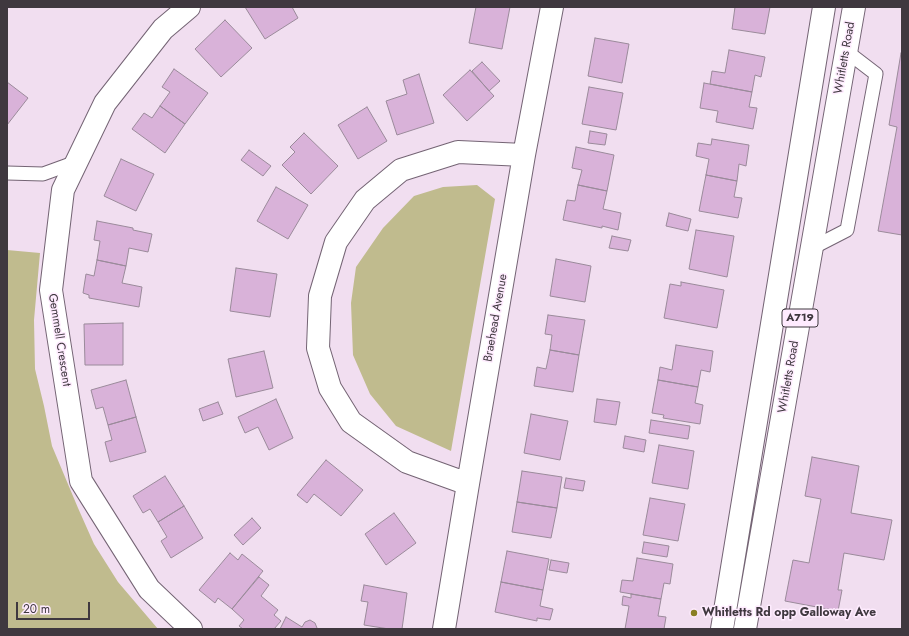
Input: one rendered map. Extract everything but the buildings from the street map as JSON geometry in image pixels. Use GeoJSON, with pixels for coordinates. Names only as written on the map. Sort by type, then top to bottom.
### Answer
{"type":"FeatureCollection","features":[{"type":"Feature","properties":{"kind":"street","name":"Gemmell Crescent"},"geometry":{"type":"LineString","coordinates":[[190,7],[163,29],[105,103],[76,162],[63,190],[51,290],[81,481],[149,589],[191,629]]}},
{"type":"Feature","properties":{"kind":"street","name":"Braehead Avenue"},"geometry":{"type":"LineString","coordinates":[[444,629],[524,155],[552,7]]}},
{"type":"Feature","properties":{"kind":"street","name":"Whitletts Road"},"geometry":{"type":"LineString","coordinates":[[722,629],[824,7]]}},
{"type":"Feature","properties":{"kind":"street","name":"Whitletts Road"},"geometry":{"type":"LineString","coordinates":[[745,629],[854,7]]}},
{"type":"Feature","properties":{"kind":"street"},"geometry":{"type":"LineString","coordinates":[[468,484],[407,462],[351,422],[330,388],[318,348],[320,296],[336,242],[365,200],[401,170],[458,152],[524,155]]}},
{"type":"Feature","properties":{"kind":"lane"},"geometry":{"type":"LineString","coordinates":[[812,248],[846,230],[876,74],[846,51]]}},
{"type":"Feature","properties":{"kind":"lane"},"geometry":{"type":"LineString","coordinates":[[7,173],[43,174],[76,162]]}},
{"type":"Feature","properties":{"kind":"shaded area"},"geometry":{"type":"Polygon","coordinates":[[[477,185],[495,199],[451,451],[396,426],[370,394],[353,355],[351,303],[356,267],[383,228],[414,196],[443,187],[477,185]]]}},
{"type":"Feature","properties":{"kind":"shaded area"},"geometry":{"type":"Polygon","coordinates":[[[7,250],[40,253],[34,320],[35,369],[52,446],[94,544],[118,582],[158,629],[7,629],[7,250]]]}},
{"type":"Feature","properties":{"kind":"place","name":"Whitletts Rd opp Galloway Ave"},"geometry":{"type":"Point","coordinates":[694,613]}}]}
